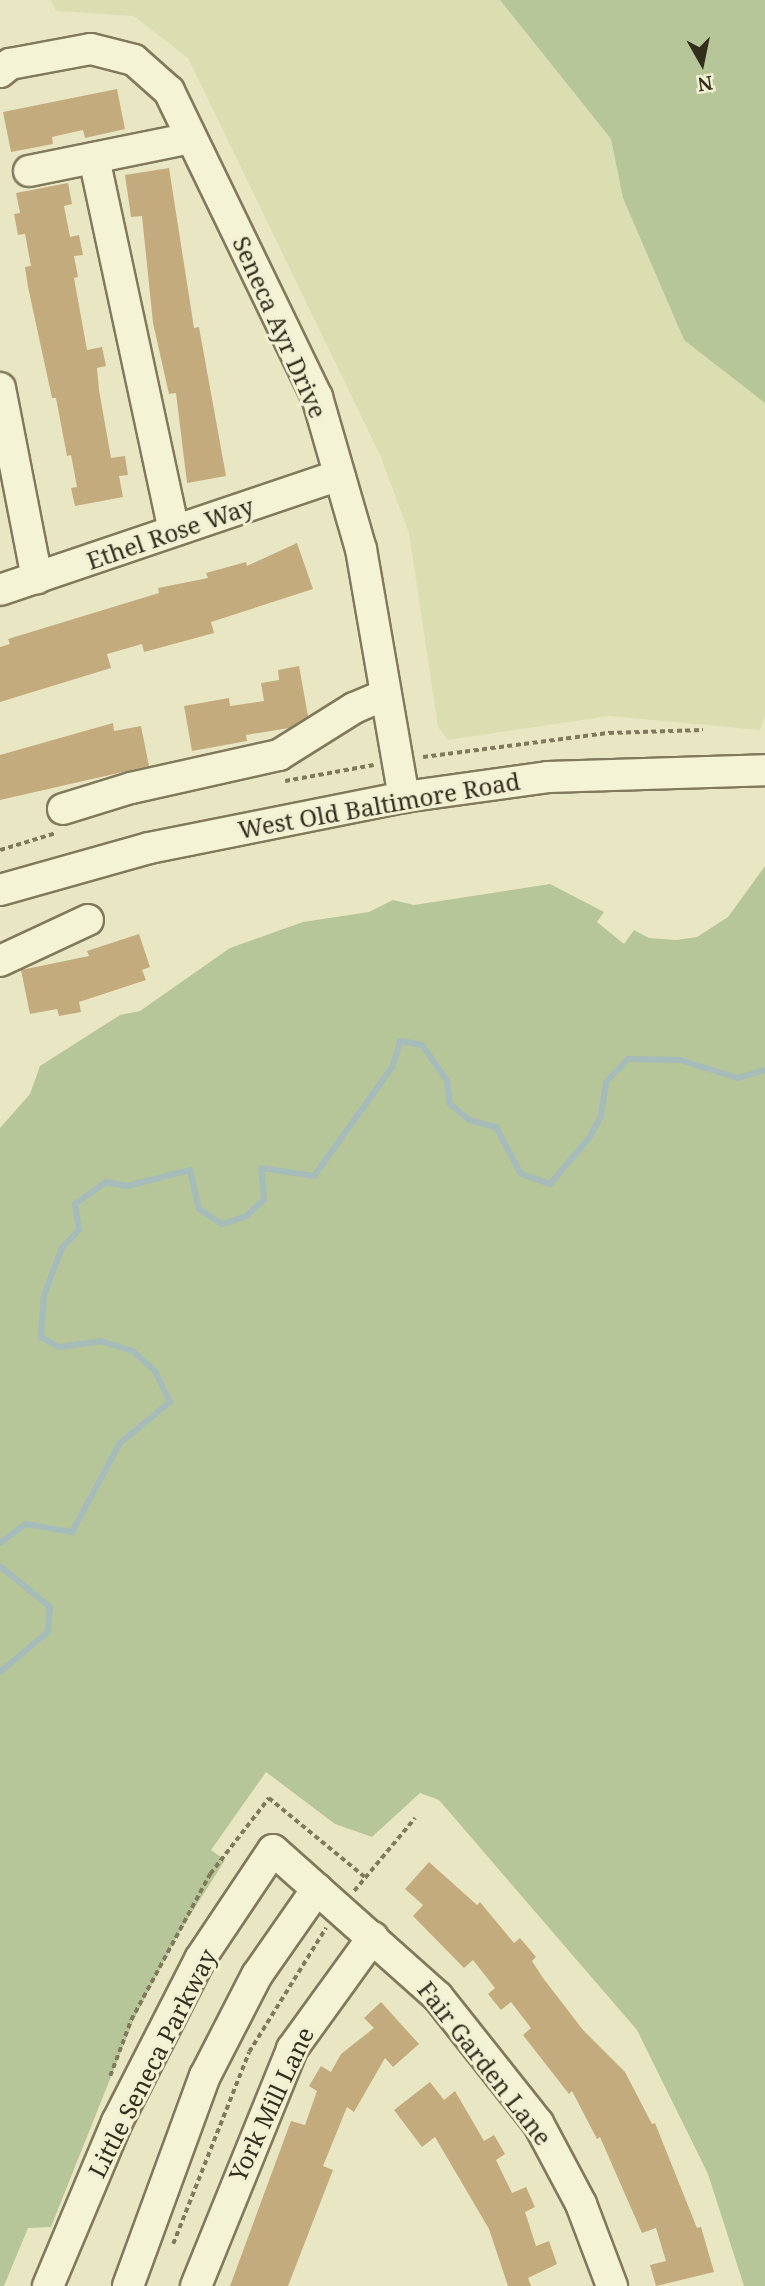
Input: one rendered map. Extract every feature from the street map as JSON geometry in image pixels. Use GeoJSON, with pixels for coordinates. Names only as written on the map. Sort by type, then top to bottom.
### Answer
{"type":"FeatureCollection","features":[{"type":"Feature","properties":{"kind":"street","name":"Seneca Ayr Drive"},"geometry":{"type":"LineString","coordinates":[[0,72],[10,64],[91,49],[134,60],[169,91],[317,397],[360,549],[404,797]]}},
{"type":"Feature","properties":{"kind":"street"},"geometry":{"type":"LineString","coordinates":[[29,171],[191,138]]}},
{"type":"Feature","properties":{"kind":"street"},"geometry":{"type":"LineString","coordinates":[[94,158],[174,531]]}},
{"type":"Feature","properties":{"kind":"street"},"geometry":{"type":"LineString","coordinates":[[0,388],[37,578]]}},
{"type":"Feature","properties":{"kind":"street","name":"Ethel Rose Way"},"geometry":{"type":"LineString","coordinates":[[0,590],[339,475]]}},
{"type":"Feature","properties":{"kind":"street"},"geometry":{"type":"LineString","coordinates":[[66,819],[131,788],[279,755],[354,708],[385,695]]}},
{"type":"Feature","properties":{"kind":"street","name":"West Old Baltimore Road"},"geometry":{"type":"LineString","coordinates":[[0,890],[149,848],[404,797],[548,776],[765,770]]}},
{"type":"Feature","properties":{"kind":"street"},"geometry":{"type":"LineString","coordinates":[[0,961],[88,920]]}},
{"type":"Feature","properties":{"kind":"street","name":"Fair Garden Lane"},"geometry":{"type":"LineString","coordinates":[[273,1850],[438,1997],[538,2123],[581,2204],[612,2286]]}},
{"type":"Feature","properties":{"kind":"street","name":"Little Seneca Parkway"},"geometry":{"type":"LineString","coordinates":[[48,2286],[117,2122],[200,1959],[273,1850]]}},
{"type":"Feature","properties":{"kind":"street"},"geometry":{"type":"LineString","coordinates":[[128,2286],[205,2076],[257,1975],[317,1889]]}},
{"type":"Feature","properties":{"kind":"street","name":"York Mill Lane"},"geometry":{"type":"LineString","coordinates":[[196,2286],[276,2081],[313,2016],[373,1937]]}},
{"type":"Feature","properties":{"kind":"path"},"geometry":{"type":"LineString","coordinates":[[280,782],[397,761],[596,734],[703,730]]}},
{"type":"Feature","properties":{"kind":"path"},"geometry":{"type":"LineString","coordinates":[[0,850],[66,819]]}},
{"type":"Feature","properties":{"kind":"green space"},"geometry":{"type":"Polygon","coordinates":[[[51,0],[500,0],[611,139],[623,198],[684,340],[765,403],[765,716],[760,730],[609,716],[448,740],[438,727],[409,533],[380,455],[188,58],[134,16],[56,11],[51,0]]]}},
{"type":"Feature","properties":{"kind":"green space"},"geometry":{"type":"Polygon","coordinates":[[[500,0],[765,0],[765,403],[684,340],[623,198],[611,139],[500,0]]]}},
{"type":"Feature","properties":{"kind":"green space"},"geometry":{"type":"Polygon","coordinates":[[[765,866],[765,2286],[744,2286],[708,2174],[637,2030],[439,1800],[420,1793],[372,1837],[335,1824],[266,1772],[211,1850],[225,1860],[177,1936],[134,2019],[51,2227],[28,2228],[4,2286],[0,2286],[0,1128],[30,1094],[40,1066],[120,1015],[140,1011],[230,948],[303,922],[369,912],[393,900],[414,905],[550,884],[604,912],[597,922],[624,944],[634,930],[649,938],[676,940],[697,937],[728,917],[765,866]]]}},
{"type":"Feature","properties":{"kind":"building"},"geometry":{"type":"Polygon","coordinates":[[[117,89],[125,129],[85,138],[83,130],[52,137],[53,144],[11,152],[3,112],[117,89]]]}},
{"type":"Feature","properties":{"kind":"building"},"geometry":{"type":"Polygon","coordinates":[[[169,168],[194,328],[199,327],[226,476],[187,483],[176,393],[169,394],[153,323],[142,216],[131,217],[125,175],[169,168]]]}},
{"type":"Feature","properties":{"kind":"building"},"geometry":{"type":"Polygon","coordinates":[[[68,183],[72,204],[64,206],[70,237],[79,235],[83,255],[74,256],[78,277],[74,278],[87,350],[102,347],[106,366],[97,368],[111,458],[125,456],[128,475],[119,476],[123,497],[75,506],[71,488],[77,487],[71,455],[67,456],[56,398],[52,398],[28,287],[25,267],[31,266],[25,234],[18,235],[14,214],[20,213],[16,193],[68,183]]]}},
{"type":"Feature","properties":{"kind":"building"},"geometry":{"type":"Polygon","coordinates":[[[297,543],[313,589],[211,622],[214,633],[144,652],[142,644],[107,654],[111,668],[0,702],[0,647],[10,644],[8,639],[159,593],[158,588],[208,578],[206,573],[246,562],[247,566],[297,543]]]}},
{"type":"Feature","properties":{"kind":"building"},"geometry":{"type":"Polygon","coordinates":[[[299,666],[308,716],[289,728],[246,735],[247,741],[192,751],[184,706],[229,698],[230,706],[264,701],[261,683],[279,680],[278,670],[299,666]]]}},
{"type":"Feature","properties":{"kind":"building"},"geometry":{"type":"Polygon","coordinates":[[[113,723],[114,731],[141,726],[149,766],[0,800],[0,755],[113,723]]]}},
{"type":"Feature","properties":{"kind":"building"},"geometry":{"type":"Polygon","coordinates":[[[139,934],[150,967],[142,970],[146,980],[79,1002],[81,1012],[59,1016],[57,1009],[30,1014],[21,970],[89,956],[87,951],[139,934]]]}},
{"type":"Feature","properties":{"kind":"building"},"geometry":{"type":"Polygon","coordinates":[[[429,1862],[477,1905],[480,1902],[514,1943],[520,1938],[536,1957],[532,1961],[543,1978],[583,2030],[625,2072],[652,2124],[655,2123],[697,2228],[701,2227],[714,2272],[656,2286],[650,2265],[666,2261],[656,2228],[642,2233],[600,2137],[597,2139],[572,2091],[569,2094],[523,2035],[531,2028],[511,2002],[501,2010],[488,1994],[495,1988],[473,1960],[464,1968],[413,1916],[423,1905],[405,1889],[429,1862]]]}},
{"type":"Feature","properties":{"kind":"building"},"geometry":{"type":"Polygon","coordinates":[[[381,2002],[419,2044],[393,2067],[385,2058],[354,2112],[347,2107],[323,2166],[333,2170],[288,2286],[230,2286],[291,2121],[305,2125],[317,2091],[309,2086],[321,2066],[331,2072],[341,2054],[374,2028],[364,2018],[381,2002]]]}},
{"type":"Feature","properties":{"kind":"building"},"geometry":{"type":"Polygon","coordinates":[[[430,2082],[444,2100],[455,2091],[484,2141],[494,2135],[505,2154],[496,2160],[512,2193],[526,2187],[535,2207],[525,2212],[536,2246],[549,2241],[557,2264],[528,2278],[531,2286],[508,2286],[489,2229],[435,2137],[422,2147],[394,2110],[430,2082]]]}},
{"type":"Feature","properties":{"kind":"waterway"},"geometry":{"type":"LineString","coordinates":[[0,1543],[25,1524],[72,1532],[120,1443],[170,1402],[155,1371],[133,1351],[101,1341],[59,1347],[41,1337],[44,1295],[62,1248],[79,1230],[75,1204],[106,1182],[127,1186],[190,1170],[199,1209],[222,1224],[246,1216],[264,1200],[261,1168],[314,1176],[393,1066],[400,1041],[422,1045],[447,1081],[450,1104],[469,1120],[496,1127],[521,1174],[550,1184],[589,1138],[601,1115],[606,1082],[628,1059],[680,1060],[738,1078],[765,1070]]}},
{"type":"Feature","properties":{"kind":"waterway"},"geometry":{"type":"LineString","coordinates":[[0,1566],[50,1607],[48,1632],[0,1672]]}}]}
